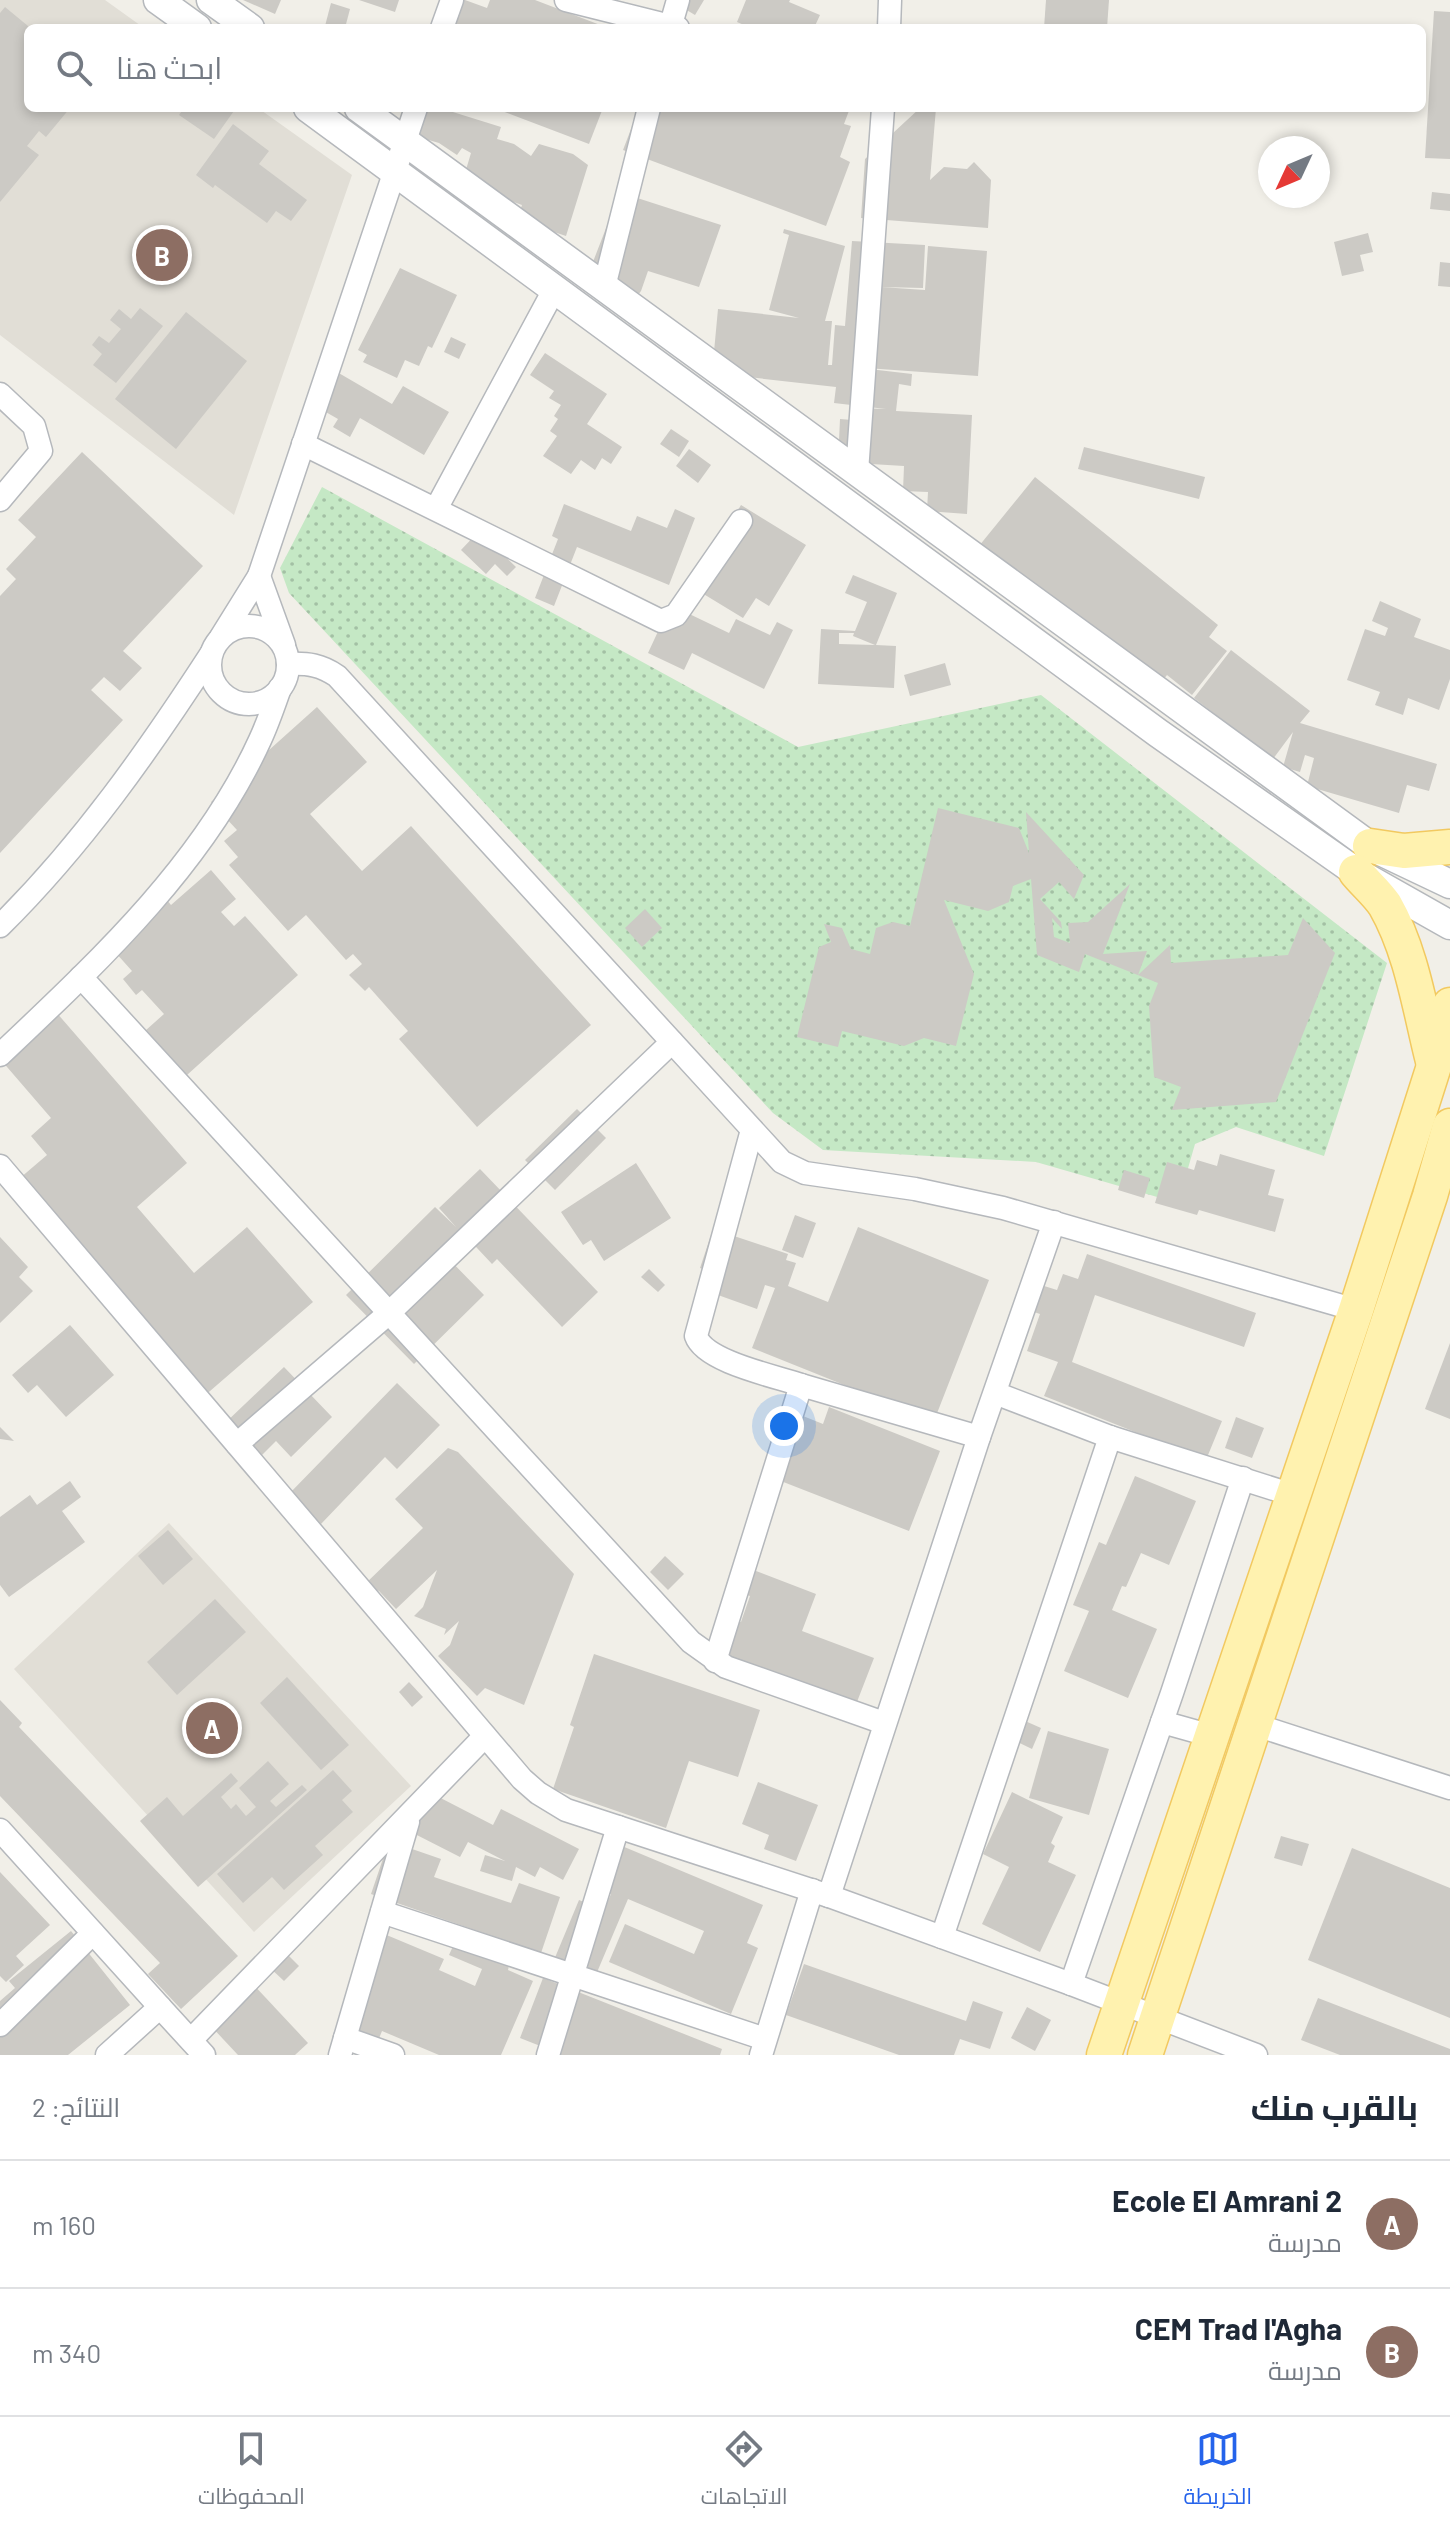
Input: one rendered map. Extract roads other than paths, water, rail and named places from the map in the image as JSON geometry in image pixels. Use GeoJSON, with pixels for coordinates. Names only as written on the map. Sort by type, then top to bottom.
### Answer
{"type":"FeatureCollection","features":[{"type":"Feature","properties":{"kind":"main road"},"geometry":{"type":"LineString","coordinates":[[1434,1066],[1410,967],[1395,925],[1363,859],[1450,847]]}},
{"type":"Feature","properties":{"kind":"main road"},"geometry":{"type":"LineString","coordinates":[[1104,2055],[1356,1310],[1434,1066],[1450,1005]]}},
{"type":"Feature","properties":{"kind":"main road"},"geometry":{"type":"LineString","coordinates":[[1145,2055],[1361,1406],[1440,1199],[1450,1126]]}},
{"type":"Feature","properties":{"kind":"main road"},"geometry":{"type":"LineString","coordinates":[[1327,1397],[1361,1406]]}},
{"type":"Feature","properties":{"kind":"street"},"geometry":{"type":"LineString","coordinates":[[158,0],[191,24]]}},
{"type":"Feature","properties":{"kind":"street"},"geometry":{"type":"LineString","coordinates":[[211,0],[244,24]]}},
{"type":"Feature","properties":{"kind":"street"},"geometry":{"type":"LineString","coordinates":[[443,24],[452,0]]}},
{"type":"Feature","properties":{"kind":"street"},"geometry":{"type":"LineString","coordinates":[[566,0],[661,24]]}},
{"type":"Feature","properties":{"kind":"street"},"geometry":{"type":"LineString","coordinates":[[674,24],[678,0]]}},
{"type":"Feature","properties":{"kind":"street"},"geometry":{"type":"LineString","coordinates":[[889,24],[890,0]]}},
{"type":"Feature","properties":{"kind":"street"},"geometry":{"type":"LineString","coordinates":[[314,112],[1158,733],[1363,859],[1450,884]]}},
{"type":"Feature","properties":{"kind":"street"},"geometry":{"type":"LineString","coordinates":[[364,112],[857,472],[1450,925]]}},
{"type":"Feature","properties":{"kind":"street"},"geometry":{"type":"LineString","coordinates":[[0,926],[75,846],[124,782],[216,646],[259,576],[415,112]]}},
{"type":"Feature","properties":{"kind":"street"},"geometry":{"type":"LineString","coordinates":[[604,287],[648,112]]}},
{"type":"Feature","properties":{"kind":"street"},"geometry":{"type":"LineString","coordinates":[[857,472],[883,112]]}},
{"type":"Feature","properties":{"kind":"street"},"geometry":{"type":"LineString","coordinates":[[436,509],[555,288]]}},
{"type":"Feature","properties":{"kind":"street"},"geometry":{"type":"LineString","coordinates":[[0,394],[34,426],[41,451],[0,500]]}},
{"type":"Feature","properties":{"kind":"street"},"geometry":{"type":"LineString","coordinates":[[303,444],[661,621],[676,615],[741,521]]}},
{"type":"Feature","properties":{"kind":"street"},"geometry":{"type":"LineString","coordinates":[[0,1055],[147,908],[193,850],[253,753],[286,677],[287,657],[259,576]]}},
{"type":"Feature","properties":{"kind":"street"},"geometry":{"type":"LineString","coordinates":[[280,688],[270,698],[258,703],[244,704],[231,700],[220,692],[209,668],[216,646],[243,626],[257,626],[269,631],[287,657],[311,663],[337,676],[782,1162],[805,1173],[915,1189],[1054,1222],[1356,1310]]}},
{"type":"Feature","properties":{"kind":"street"},"geometry":{"type":"LineString","coordinates":[[81,977],[691,1642],[715,1661],[743,1674],[884,1723]]}},
{"type":"Feature","properties":{"kind":"street"},"geometry":{"type":"LineString","coordinates":[[237,1444],[389,1313],[672,1042]]}},
{"type":"Feature","properties":{"kind":"street"},"geometry":{"type":"LineString","coordinates":[[752,1130],[696,1336],[702,1348],[715,1356],[801,1385],[979,1437]]}},
{"type":"Feature","properties":{"kind":"street"},"geometry":{"type":"LineString","coordinates":[[0,1166],[485,1736],[538,1793],[566,1810],[821,1893],[1256,2055]]}},
{"type":"Feature","properties":{"kind":"street"},"geometry":{"type":"LineString","coordinates":[[382,1912],[573,1975],[763,2047],[884,1723],[1054,1222]]}},
{"type":"Feature","properties":{"kind":"street"},"geometry":{"type":"LineString","coordinates":[[715,1661],[801,1385]]}},
{"type":"Feature","properties":{"kind":"street"},"geometry":{"type":"LineString","coordinates":[[995,1393],[1110,1437],[1293,1495]]}},
{"type":"Feature","properties":{"kind":"street"},"geometry":{"type":"LineString","coordinates":[[942,1937],[1110,1437]]}},
{"type":"Feature","properties":{"kind":"street"},"geometry":{"type":"LineString","coordinates":[[1071,1984],[1243,1478]]}},
{"type":"Feature","properties":{"kind":"street"},"geometry":{"type":"LineString","coordinates":[[1162,1722],[1212,1736]]}},
{"type":"Feature","properties":{"kind":"street"},"geometry":{"type":"LineString","coordinates":[[1256,1725],[1450,1788]]}},
{"type":"Feature","properties":{"kind":"street"},"geometry":{"type":"LineString","coordinates":[[1,1835],[198,2048],[485,1736]]}},
{"type":"Feature","properties":{"kind":"street"},"geometry":{"type":"LineString","coordinates":[[393,2055],[343,2047],[409,1816]]}},
{"type":"Feature","properties":{"kind":"street"},"geometry":{"type":"LineString","coordinates":[[548,2055],[618,1827]]}},
{"type":"Feature","properties":{"kind":"street"},"geometry":{"type":"LineString","coordinates":[[0,2025],[93,1933]]}},
{"type":"Feature","properties":{"kind":"street"},"geometry":{"type":"LineString","coordinates":[[107,2055],[160,2007]]}},
{"type":"Feature","properties":{"kind":"place","name":"CEM Trad l'Agha"},"geometry":{"type":"Point","coordinates":[162,255]}},
{"type":"Feature","properties":{"kind":"place","name":"Ecole El Amrani 2"},"geometry":{"type":"Point","coordinates":[212,1728]}}]}
